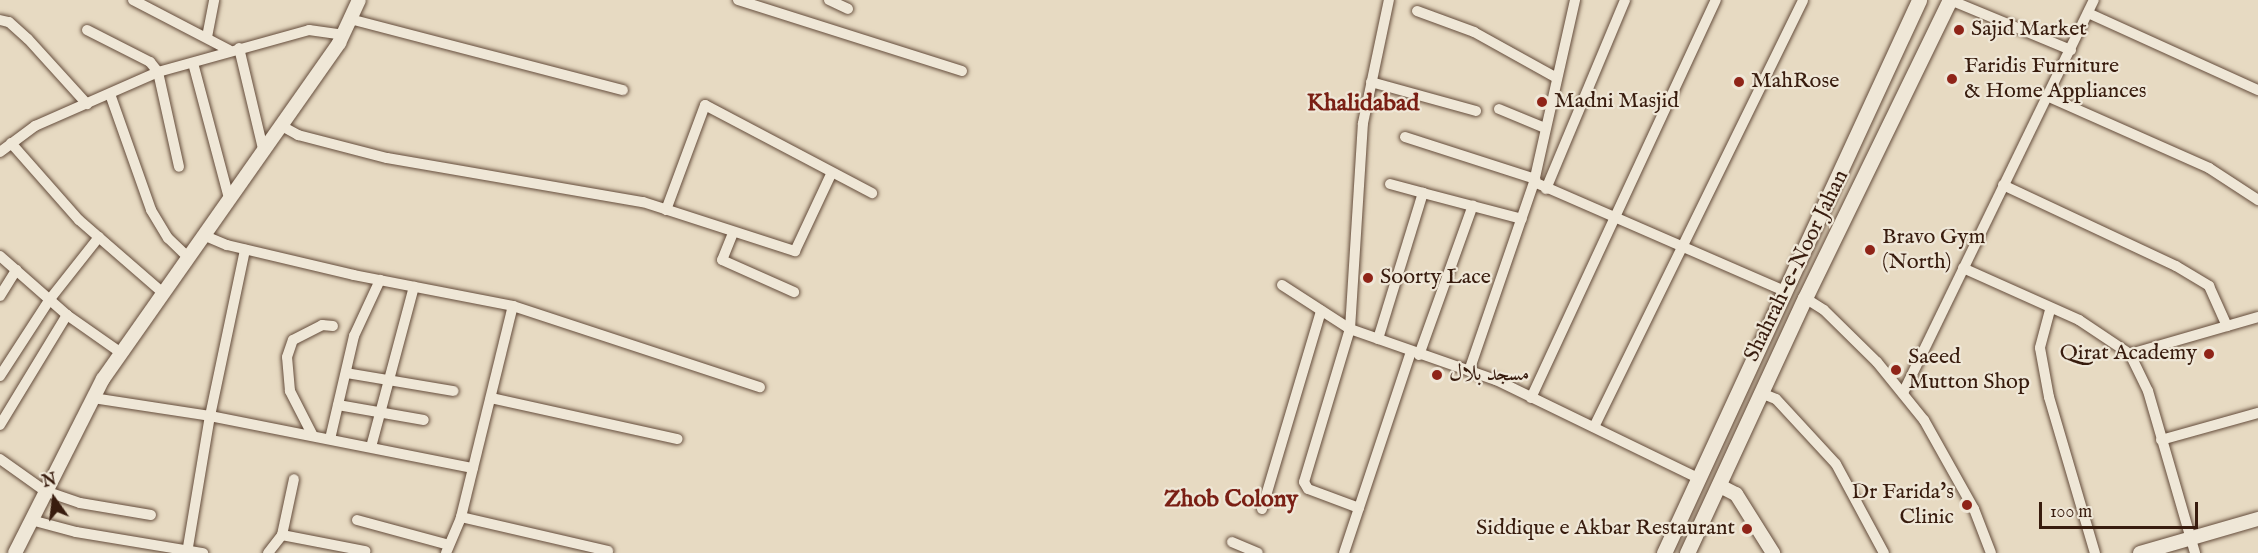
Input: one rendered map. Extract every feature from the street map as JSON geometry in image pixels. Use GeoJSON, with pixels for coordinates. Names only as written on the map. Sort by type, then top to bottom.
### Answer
{"type":"FeatureCollection","features":[{"type":"Feature","properties":{"kind":"main road","name":"Shahrah-e-Noor Jahan"},"geometry":{"type":"LineString","coordinates":[[1664,553],[1787,292],[1919,0]]}},
{"type":"Feature","properties":{"kind":"main road","name":"Shahrah-e-Noor Jahan"},"geometry":{"type":"LineString","coordinates":[[1687,553],[1720,486],[1805,298],[1950,0]]}},
{"type":"Feature","properties":{"kind":"street"},"geometry":{"type":"LineString","coordinates":[[133,0],[234,49],[263,149]]}},
{"type":"Feature","properties":{"kind":"street"},"geometry":{"type":"LineString","coordinates":[[207,37],[214,0]]}},
{"type":"Feature","properties":{"kind":"street"},"geometry":{"type":"LineString","coordinates":[[15,553],[93,398],[121,353],[343,35],[359,0]]}},
{"type":"Feature","properties":{"kind":"street"},"geometry":{"type":"LineString","coordinates":[[738,0],[962,71]]}},
{"type":"Feature","properties":{"kind":"street"},"geometry":{"type":"LineString","coordinates":[[830,0],[848,9]]}},
{"type":"Feature","properties":{"kind":"street"},"geometry":{"type":"LineString","coordinates":[[1359,508],[1308,489],[1304,482],[1350,328],[1359,158],[1371,82],[1389,0]]}},
{"type":"Feature","properties":{"kind":"street"},"geometry":{"type":"LineString","coordinates":[[1546,189],[1625,0]]}},
{"type":"Feature","properties":{"kind":"street"},"geometry":{"type":"LineString","coordinates":[[1531,398],[1716,0]]}},
{"type":"Feature","properties":{"kind":"street"},"geometry":{"type":"LineString","coordinates":[[1594,428],[1803,0]]}},
{"type":"Feature","properties":{"kind":"street"},"geometry":{"type":"LineString","coordinates":[[1950,0],[2071,50]]}},
{"type":"Feature","properties":{"kind":"street"},"geometry":{"type":"LineString","coordinates":[[1903,393],[2003,185],[2049,97],[2094,0]]}},
{"type":"Feature","properties":{"kind":"street"},"geometry":{"type":"LineString","coordinates":[[1469,371],[1535,180],[1573,1]]}},
{"type":"Feature","properties":{"kind":"street"},"geometry":{"type":"LineString","coordinates":[[1418,11],[1474,32],[1557,78]]}},
{"type":"Feature","properties":{"kind":"street"},"geometry":{"type":"LineString","coordinates":[[2088,13],[2258,90]]}},
{"type":"Feature","properties":{"kind":"street"},"geometry":{"type":"LineString","coordinates":[[350,19],[623,90]]}},
{"type":"Feature","properties":{"kind":"street"},"geometry":{"type":"LineString","coordinates":[[0,20],[9,22],[28,39],[87,104]]}},
{"type":"Feature","properties":{"kind":"street"},"geometry":{"type":"LineString","coordinates":[[87,30],[150,62],[158,72],[179,166]]}},
{"type":"Feature","properties":{"kind":"street"},"geometry":{"type":"LineString","coordinates":[[163,293],[99,237],[4,146],[35,126],[158,72],[309,30],[343,35]]}},
{"type":"Feature","properties":{"kind":"street"},"geometry":{"type":"LineString","coordinates":[[194,63],[229,198]]}},
{"type":"Feature","properties":{"kind":"street"},"geometry":{"type":"LineString","coordinates":[[1371,82],[1476,111]]}},
{"type":"Feature","properties":{"kind":"street"},"geometry":{"type":"LineString","coordinates":[[110,94],[152,210],[168,238],[188,257]]}},
{"type":"Feature","properties":{"kind":"street"},"geometry":{"type":"LineString","coordinates":[[2049,97],[2209,168],[2258,200]]}},
{"type":"Feature","properties":{"kind":"street"},"geometry":{"type":"LineString","coordinates":[[666,210],[705,105],[831,174],[872,193]]}},
{"type":"Feature","properties":{"kind":"street"},"geometry":{"type":"LineString","coordinates":[[1499,109],[1545,128]]}},
{"type":"Feature","properties":{"kind":"street"},"geometry":{"type":"LineString","coordinates":[[280,125],[298,135],[387,158],[643,202],[795,252],[831,174]]}},
{"type":"Feature","properties":{"kind":"street"},"geometry":{"type":"LineString","coordinates":[[1405,137],[1535,180],[1546,189],[1787,292]]}},
{"type":"Feature","properties":{"kind":"street"},"geometry":{"type":"LineString","coordinates":[[1389,184],[1473,204],[1522,219]]}},
{"type":"Feature","properties":{"kind":"street"},"geometry":{"type":"LineString","coordinates":[[2003,185],[2176,266],[2209,286],[2227,326]]}},
{"type":"Feature","properties":{"kind":"street"},"geometry":{"type":"LineString","coordinates":[[1378,339],[1423,193]]}},
{"type":"Feature","properties":{"kind":"street"},"geometry":{"type":"LineString","coordinates":[[1344,553],[1415,353],[1473,204]]}},
{"type":"Feature","properties":{"kind":"street"},"geometry":{"type":"LineString","coordinates":[[733,233],[722,260],[794,292]]}},
{"type":"Feature","properties":{"kind":"street"},"geometry":{"type":"LineString","coordinates":[[203,235],[245,250],[513,306],[760,387]]}},
{"type":"Feature","properties":{"kind":"street"},"geometry":{"type":"LineString","coordinates":[[0,376],[50,299],[99,237]]}},
{"type":"Feature","properties":{"kind":"street"},"geometry":{"type":"LineString","coordinates":[[187,552],[210,416],[245,250]]}},
{"type":"Feature","properties":{"kind":"street"},"geometry":{"type":"LineString","coordinates":[[0,256],[67,315],[121,353]]}},
{"type":"Feature","properties":{"kind":"street"},"geometry":{"type":"LineString","coordinates":[[1963,268],[2050,310],[2079,320],[2130,354],[2148,391],[2194,553]]}},
{"type":"Feature","properties":{"kind":"street"},"geometry":{"type":"LineString","coordinates":[[0,296],[16,270]]}},
{"type":"Feature","properties":{"kind":"street"},"geometry":{"type":"LineString","coordinates":[[330,439],[354,336],[380,280]]}},
{"type":"Feature","properties":{"kind":"street"},"geometry":{"type":"LineString","coordinates":[[1282,285],[1350,328],[1469,371],[1698,478]]}},
{"type":"Feature","properties":{"kind":"street"},"geometry":{"type":"LineString","coordinates":[[371,447],[414,287]]}},
{"type":"Feature","properties":{"kind":"street"},"geometry":{"type":"LineString","coordinates":[[1805,298],[1846,331],[1903,393],[1924,420],[1954,473],[1991,553]]}},
{"type":"Feature","properties":{"kind":"street"},"geometry":{"type":"LineString","coordinates":[[357,520],[448,549],[461,518],[513,306]]}},
{"type":"Feature","properties":{"kind":"street"},"geometry":{"type":"LineString","coordinates":[[2050,310],[2040,348],[2049,397],[2095,553]]}},
{"type":"Feature","properties":{"kind":"street"},"geometry":{"type":"LineString","coordinates":[[1262,509],[1321,311]]}},
{"type":"Feature","properties":{"kind":"street"},"geometry":{"type":"LineString","coordinates":[[0,425],[67,315]]}},
{"type":"Feature","properties":{"kind":"street"},"geometry":{"type":"LineString","coordinates":[[2130,354],[2258,317]]}},
{"type":"Feature","properties":{"kind":"street"},"geometry":{"type":"LineString","coordinates":[[313,436],[290,391],[287,357],[293,340],[322,325],[333,326]]}},
{"type":"Feature","properties":{"kind":"street"},"geometry":{"type":"LineString","coordinates":[[346,373],[453,391]]}},
{"type":"Feature","properties":{"kind":"street"},"geometry":{"type":"LineString","coordinates":[[1761,393],[1776,399],[1836,464],[1884,553]]}},
{"type":"Feature","properties":{"kind":"street"},"geometry":{"type":"LineString","coordinates":[[93,398],[210,416],[473,468]]}},
{"type":"Feature","properties":{"kind":"street"},"geometry":{"type":"LineString","coordinates":[[491,398],[678,439]]}},
{"type":"Feature","properties":{"kind":"street"},"geometry":{"type":"LineString","coordinates":[[338,405],[424,420]]}},
{"type":"Feature","properties":{"kind":"street"},"geometry":{"type":"LineString","coordinates":[[2161,440],[2258,413]]}},
{"type":"Feature","properties":{"kind":"street"},"geometry":{"type":"LineString","coordinates":[[0,459],[45,491],[80,503],[151,515]]}},
{"type":"Feature","properties":{"kind":"street"},"geometry":{"type":"LineString","coordinates":[[268,553],[282,535],[294,479]]}},
{"type":"Feature","properties":{"kind":"street"},"geometry":{"type":"LineString","coordinates":[[1720,486],[1736,494],[1773,553]]}},
{"type":"Feature","properties":{"kind":"street"},"geometry":{"type":"LineString","coordinates":[[461,518],[608,550]]}},
{"type":"Feature","properties":{"kind":"street"},"geometry":{"type":"LineString","coordinates":[[2140,553],[2258,519]]}},
{"type":"Feature","properties":{"kind":"street"},"geometry":{"type":"LineString","coordinates":[[31,520],[76,532],[203,553]]}},
{"type":"Feature","properties":{"kind":"street"},"geometry":{"type":"LineString","coordinates":[[282,535],[365,551]]}},
{"type":"Feature","properties":{"kind":"street"},"geometry":{"type":"LineString","coordinates":[[1232,543],[1258,553]]}},
{"type":"Feature","properties":{"kind":"place","name":"Sajid Market"},"geometry":{"type":"Point","coordinates":[1959,30]}},
{"type":"Feature","properties":{"kind":"place","name":"Faridis Furniture & Home Appliances"},"geometry":{"type":"Point","coordinates":[1952,79]}},
{"type":"Feature","properties":{"kind":"place","name":"MahRose"},"geometry":{"type":"Point","coordinates":[1739,82]}},
{"type":"Feature","properties":{"kind":"place","name":"Madni Masjid"},"geometry":{"type":"Point","coordinates":[1542,102]}},
{"type":"Feature","properties":{"kind":"place","name":"Bravo Gym (North)"},"geometry":{"type":"Point","coordinates":[1870,250]}},
{"type":"Feature","properties":{"kind":"place","name":"Soorty Lace"},"geometry":{"type":"Point","coordinates":[1368,278]}},
{"type":"Feature","properties":{"kind":"place","name":"Qirat Academy"},"geometry":{"type":"Point","coordinates":[2209,354]}},
{"type":"Feature","properties":{"kind":"place","name":"Saeed Mutton Shop"},"geometry":{"type":"Point","coordinates":[1896,370]}},
{"type":"Feature","properties":{"kind":"place","name":"مسجد بلال"},"geometry":{"type":"Point","coordinates":[1437,375]}},
{"type":"Feature","properties":{"kind":"place","name":"Dr Farida's Clinic"},"geometry":{"type":"Point","coordinates":[1967,505]}},
{"type":"Feature","properties":{"kind":"place","name":"Siddique e Akbar Restaurant"},"geometry":{"type":"Point","coordinates":[1747,529]}},
{"type":"Feature","properties":{"kind":"district","name":"Khalidabad"},"geometry":{"type":"Point","coordinates":[1363,104]}},
{"type":"Feature","properties":{"kind":"district","name":"Zhob Colony"},"geometry":{"type":"Point","coordinates":[1231,500]}}]}
